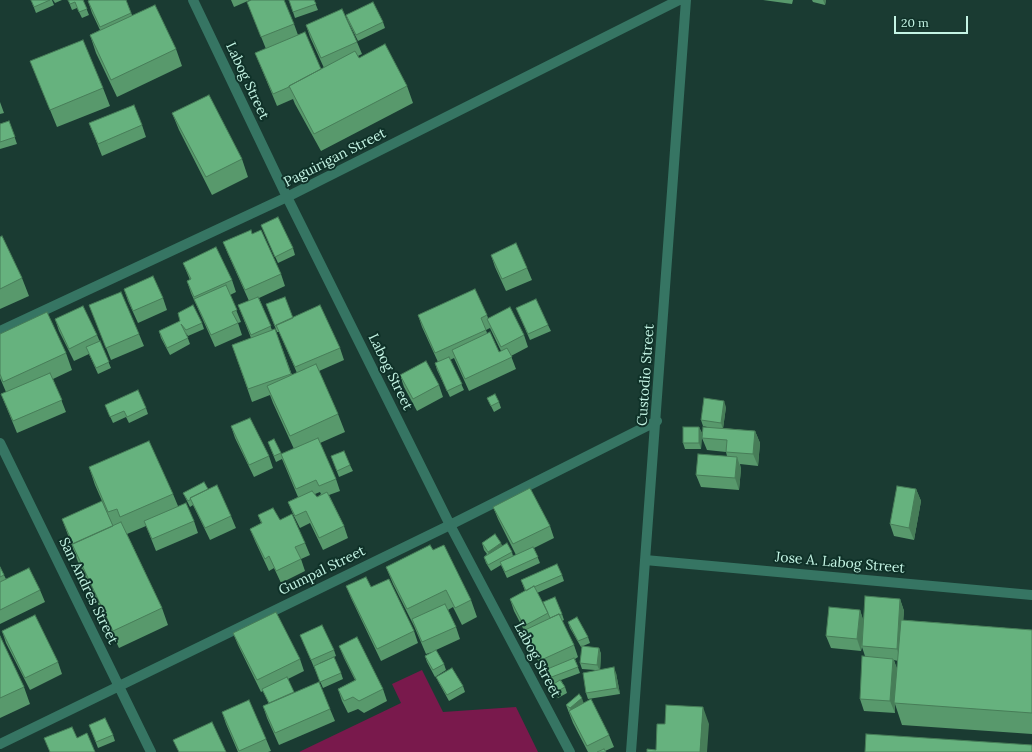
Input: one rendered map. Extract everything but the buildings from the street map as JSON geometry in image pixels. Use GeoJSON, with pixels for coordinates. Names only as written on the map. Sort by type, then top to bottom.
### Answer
{"type":"FeatureCollection","features":[{"type":"Feature","properties":{"kind":"street","name":"Labog Street"},"geometry":{"type":"LineString","coordinates":[[193,0],[287,197],[450,524],[570,752]]}},
{"type":"Feature","properties":{"kind":"street","name":"Paguirigan Street"},"geometry":{"type":"LineString","coordinates":[[0,331],[287,197],[679,0]]}},
{"type":"Feature","properties":{"kind":"street","name":"Custodio Street"},"geometry":{"type":"LineString","coordinates":[[631,752],[686,0]]}},
{"type":"Feature","properties":{"kind":"street","name":"Gumpal Street"},"geometry":{"type":"LineString","coordinates":[[0,744],[450,524],[656,421]]}},
{"type":"Feature","properties":{"kind":"street","name":"San Andres Street"},"geometry":{"type":"LineString","coordinates":[[0,443],[151,752]]}},
{"type":"Feature","properties":{"kind":"street","name":"Jose A. Labog Street"},"geometry":{"type":"LineString","coordinates":[[645,560],[1032,595]]}},
{"type":"Feature","properties":{"kind":"shaded area"},"geometry":{"type":"Polygon","coordinates":[[[422,670],[443,712],[516,707],[538,752],[299,752],[401,703],[392,684],[422,670]]]}}]}
